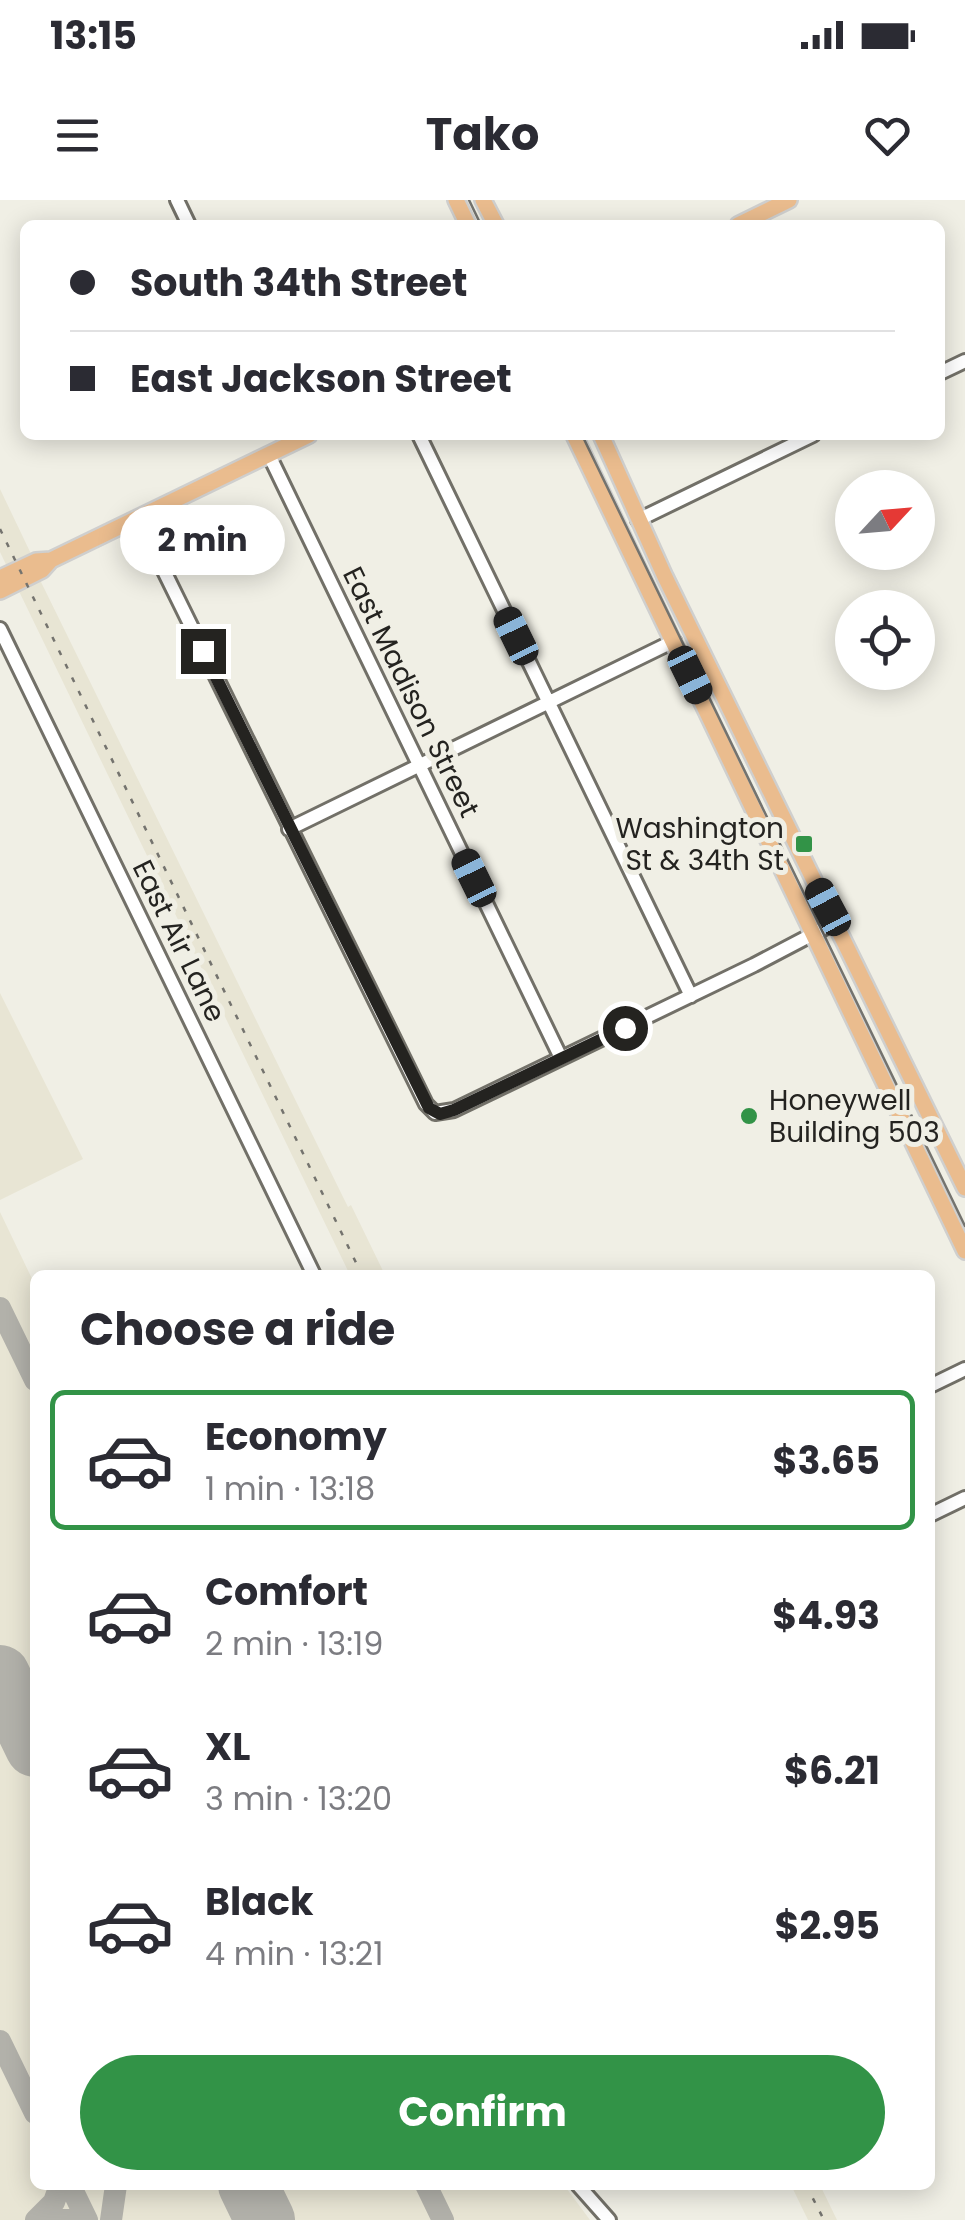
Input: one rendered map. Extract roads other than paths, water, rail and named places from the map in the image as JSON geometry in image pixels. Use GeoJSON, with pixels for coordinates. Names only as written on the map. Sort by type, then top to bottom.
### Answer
{"type":"FeatureCollection","features":[{"type":"Feature","properties":{"kind":"main road"},"geometry":{"type":"LineString","coordinates":[[748,220],[789,200]]}},
{"type":"Feature","properties":{"kind":"main road"},"geometry":{"type":"LineString","coordinates":[[0,591],[42,570],[51,560],[293,440]]}},
{"type":"Feature","properties":{"kind":"main road"},"geometry":{"type":"LineString","coordinates":[[576,440],[965,1251]]}},
{"type":"Feature","properties":{"kind":"main road"},"geometry":{"type":"LineString","coordinates":[[602,440],[965,1188]]}},
{"type":"Feature","properties":{"kind":"main road"},"geometry":{"type":"LineString","coordinates":[[0,578],[36,560],[51,560]]}},
{"type":"Feature","properties":{"kind":"street"},"geometry":{"type":"LineString","coordinates":[[421,440],[691,996]]}},
{"type":"Feature","properties":{"kind":"street"},"geometry":{"type":"LineString","coordinates":[[638,520],[802,440]]}},
{"type":"Feature","properties":{"kind":"street","name":"East Madison Street"},"geometry":{"type":"LineString","coordinates":[[268,455],[562,1058]]}},
{"type":"Feature","properties":{"kind":"street"},"geometry":{"type":"LineString","coordinates":[[138,518],[426,1104],[435,1113],[454,1110],[836,922]]}},
{"type":"Feature","properties":{"kind":"street","name":"East Air Lane"},"geometry":{"type":"LineString","coordinates":[[0,630],[312,1270]]}},
{"type":"Feature","properties":{"kind":"street"},"geometry":{"type":"LineString","coordinates":[[290,828],[674,641]]}},
{"type":"Feature","properties":{"kind":"street"},"geometry":{"type":"LineString","coordinates":[[935,1384],[965,1370]]}},
{"type":"Feature","properties":{"kind":"street"},"geometry":{"type":"LineString","coordinates":[[935,1512],[965,1498]]}},
{"type":"Feature","properties":{"kind":"street"},"geometry":{"type":"LineString","coordinates":[[582,2190],[609,2220]]}},
{"type":"Feature","properties":{"kind":"tram line"},"geometry":{"type":"LineString","coordinates":[[469,200],[479,220]]}},
{"type":"Feature","properties":{"kind":"tram line"},"geometry":{"type":"LineString","coordinates":[[584,440],[965,1226]]}},
{"type":"Feature","properties":{"kind":"railway"},"geometry":{"type":"LineString","coordinates":[[0,529],[360,1270]]}},
{"type":"Feature","properties":{"kind":"railway"},"geometry":{"type":"LineString","coordinates":[[809,2190],[824,2220]]}},
{"type":"Feature","properties":{"kind":"place","name":"Washington St & 34th St"},"geometry":{"type":"Point","coordinates":[804,844]}},
{"type":"Feature","properties":{"kind":"place","name":"Honeywell Building 503"},"geometry":{"type":"Point","coordinates":[749,1116]}}]}
